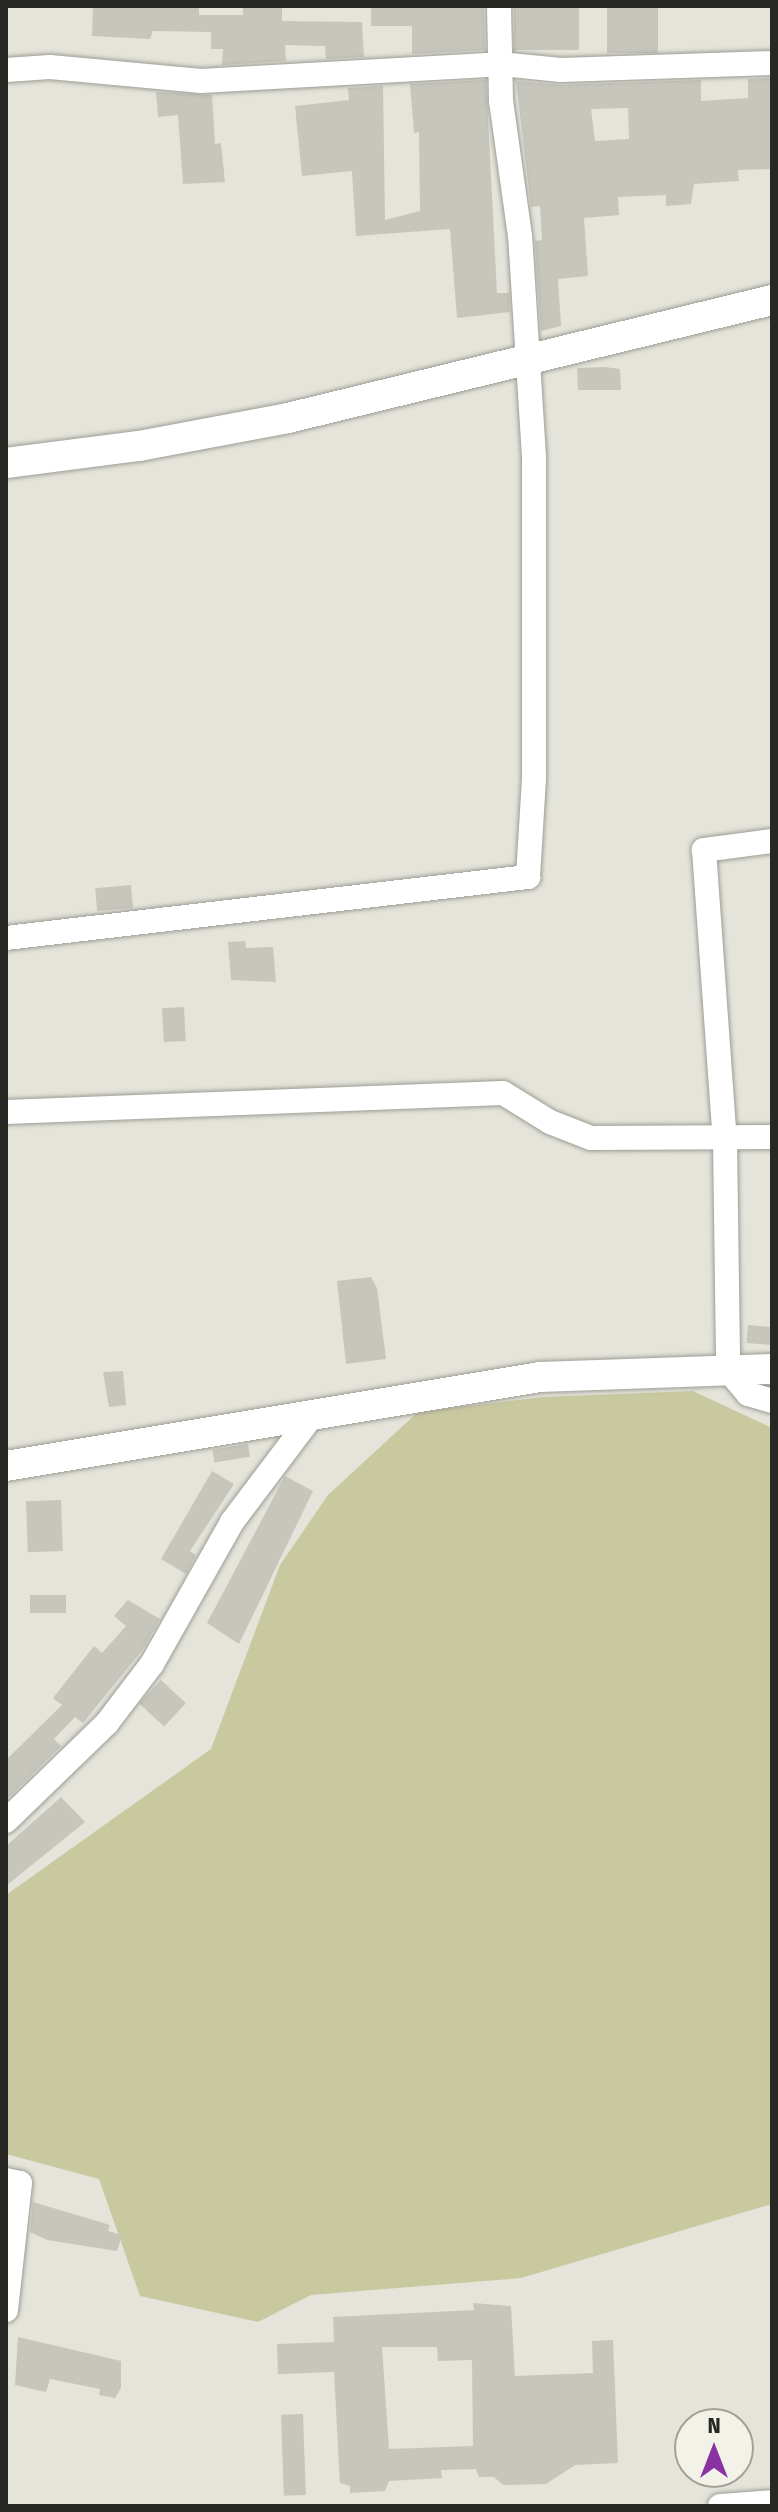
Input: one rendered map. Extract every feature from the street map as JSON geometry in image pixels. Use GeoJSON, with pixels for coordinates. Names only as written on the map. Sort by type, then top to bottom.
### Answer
{"type":"FeatureCollection","features":[{"type":"Feature","properties":{"kind":"street"},"geometry":{"type":"LineString","coordinates":[[6,938],[528,877],[534,779],[529,356],[501,64],[499,6]]}},
{"type":"Feature","properties":{"kind":"street"},"geometry":{"type":"LineString","coordinates":[[6,70],[50,67],[201,81],[501,64],[561,70],[772,63]]}},
{"type":"Feature","properties":{"kind":"street"},"geometry":{"type":"LineString","coordinates":[[6,463],[139,446],[288,418],[529,356],[772,300]]}},
{"type":"Feature","properties":{"kind":"street"},"geometry":{"type":"LineString","coordinates":[[772,841],[704,850],[725,1141],[728,1370],[748,1394],[772,1401]]}},
{"type":"Feature","properties":{"kind":"street"},"geometry":{"type":"LineString","coordinates":[[6,1112],[503,1093],[550,1122],[591,1138],[725,1141],[772,1137]]}},
{"type":"Feature","properties":{"kind":"street"},"geometry":{"type":"LineString","coordinates":[[6,1466],[540,1377],[772,1369]]}},
{"type":"Feature","properties":{"kind":"street"},"geometry":{"type":"LineString","coordinates":[[6,1821],[107,1723],[152,1664],[232,1522],[314,1413]]}},
{"type":"Feature","properties":{"kind":"street"},"geometry":{"type":"LineString","coordinates":[[6,2180],[20,2183],[6,2310]]}},
{"type":"Feature","properties":{"kind":"street"},"geometry":{"type":"LineString","coordinates":[[720,2506],[772,2502]]}},
{"type":"Feature","properties":{"kind":"green space"},"geometry":{"type":"Polygon","coordinates":[[[693,1391],[772,1428],[772,2204],[521,2278],[311,2295],[258,2322],[140,2296],[99,2179],[6,2154],[6,1895],[211,1749],[280,1565],[328,1495],[418,1412],[543,1397],[693,1391]]]}},
{"type":"Feature","properties":{"kind":"building"},"geometry":{"type":"Polygon","coordinates":[[[93,6],[199,6],[199,15],[243,15],[243,6],[282,6],[282,21],[362,22],[364,57],[326,59],[325,46],[285,45],[286,61],[222,65],[223,49],[211,49],[211,32],[153,31],[150,39],[92,36],[93,6]]]}},
{"type":"Feature","properties":{"kind":"building"},"geometry":{"type":"Polygon","coordinates":[[[371,6],[484,7],[485,50],[412,54],[412,26],[371,26],[371,6]]]}},
{"type":"Feature","properties":{"kind":"building"},"geometry":{"type":"Polygon","coordinates":[[[514,6],[579,6],[579,50],[514,50],[514,6]]]}},
{"type":"Feature","properties":{"kind":"building"},"geometry":{"type":"Polygon","coordinates":[[[607,6],[658,6],[658,53],[607,53],[607,6]]]}},
{"type":"Feature","properties":{"kind":"building"},"geometry":{"type":"Polygon","coordinates":[[[772,78],[772,169],[738,170],[739,181],[694,184],[691,204],[666,206],[666,195],[618,197],[619,215],[584,218],[588,276],[558,279],[561,326],[541,331],[535,241],[542,240],[540,206],[531,207],[516,81],[562,85],[701,80],[701,101],[748,98],[748,79],[772,78]],[[628,108],[591,109],[595,141],[629,139],[628,108]]]}},
{"type":"Feature","properties":{"kind":"building"},"geometry":{"type":"Polygon","coordinates":[[[486,80],[497,293],[509,293],[510,312],[457,318],[450,229],[356,236],[352,171],[302,176],[295,106],[349,100],[348,88],[383,86],[385,220],[420,211],[419,132],[414,133],[410,84],[486,80]]]}},
{"type":"Feature","properties":{"kind":"building"},"geometry":{"type":"Polygon","coordinates":[[[156,92],[212,95],[215,144],[221,143],[225,182],[183,184],[178,115],[158,117],[156,92]]]}},
{"type":"Feature","properties":{"kind":"building"},"geometry":{"type":"Polygon","coordinates":[[[577,368],[620,369],[621,390],[578,390],[577,368]]]}},
{"type":"Feature","properties":{"kind":"building"},"geometry":{"type":"Polygon","coordinates":[[[131,885],[133,908],[97,911],[95,888],[131,885]]]}},
{"type":"Feature","properties":{"kind":"building"},"geometry":{"type":"Polygon","coordinates":[[[245,941],[246,948],[273,947],[276,982],[231,980],[228,942],[245,941]]]}},
{"type":"Feature","properties":{"kind":"building"},"geometry":{"type":"Polygon","coordinates":[[[184,1007],[186,1041],[164,1042],[162,1008],[184,1007]]]}},
{"type":"Feature","properties":{"kind":"building"},"geometry":{"type":"Polygon","coordinates":[[[371,1277],[377,1288],[386,1359],[346,1364],[337,1281],[371,1277]]]}},
{"type":"Feature","properties":{"kind":"building"},"geometry":{"type":"Polygon","coordinates":[[[748,1325],[772,1327],[770,1345],[746,1343],[748,1325]]]}},
{"type":"Feature","properties":{"kind":"building"},"geometry":{"type":"Polygon","coordinates":[[[123,1371],[126,1405],[109,1407],[103,1372],[123,1371]]]}},
{"type":"Feature","properties":{"kind":"building"},"geometry":{"type":"Polygon","coordinates":[[[248,1444],[250,1457],[214,1462],[212,1450],[248,1444]]]}},
{"type":"Feature","properties":{"kind":"building"},"geometry":{"type":"Polygon","coordinates":[[[212,1471],[234,1484],[190,1551],[196,1555],[186,1574],[161,1559],[212,1471]]]}},
{"type":"Feature","properties":{"kind":"building"},"geometry":{"type":"Polygon","coordinates":[[[285,1476],[313,1491],[239,1644],[207,1623],[285,1476]]]}},
{"type":"Feature","properties":{"kind":"building"},"geometry":{"type":"Polygon","coordinates":[[[61,1500],[63,1551],[28,1552],[26,1501],[61,1500]]]}},
{"type":"Feature","properties":{"kind":"building"},"geometry":{"type":"Polygon","coordinates":[[[30,1595],[66,1595],[66,1613],[30,1613],[30,1595]]]}},
{"type":"Feature","properties":{"kind":"building"},"geometry":{"type":"Polygon","coordinates":[[[128,1600],[160,1619],[143,1649],[83,1723],[75,1717],[54,1739],[61,1746],[6,1800],[6,1760],[62,1705],[53,1698],[94,1646],[102,1653],[126,1626],[114,1616],[128,1600]]]}},
{"type":"Feature","properties":{"kind":"building"},"geometry":{"type":"Polygon","coordinates":[[[161,1680],[186,1703],[164,1727],[139,1703],[161,1680]]]}},
{"type":"Feature","properties":{"kind":"building"},"geometry":{"type":"Polygon","coordinates":[[[61,1797],[85,1822],[6,1886],[6,1846],[61,1797]]]}},
{"type":"Feature","properties":{"kind":"building"},"geometry":{"type":"Polygon","coordinates":[[[33,2202],[110,2225],[108,2231],[122,2235],[117,2251],[47,2240],[30,2232],[33,2202]]]}},
{"type":"Feature","properties":{"kind":"building"},"geometry":{"type":"Polygon","coordinates":[[[473,2303],[511,2306],[515,2376],[593,2373],[592,2341],[613,2340],[618,2463],[575,2465],[546,2484],[503,2485],[494,2477],[479,2477],[476,2469],[441,2470],[442,2478],[389,2481],[385,2491],[350,2493],[350,2486],[340,2483],[334,2372],[278,2374],[277,2344],[334,2342],[333,2317],[474,2310],[473,2303]],[[382,2347],[389,2449],[473,2446],[472,2360],[438,2361],[437,2347],[382,2347]]]}},
{"type":"Feature","properties":{"kind":"building"},"geometry":{"type":"Polygon","coordinates":[[[18,2337],[121,2361],[121,2388],[115,2398],[99,2395],[100,2389],[50,2379],[46,2392],[15,2385],[18,2337]]]}},
{"type":"Feature","properties":{"kind":"building"},"geometry":{"type":"Polygon","coordinates":[[[303,2414],[306,2495],[284,2496],[281,2415],[303,2414]]]}}]}
